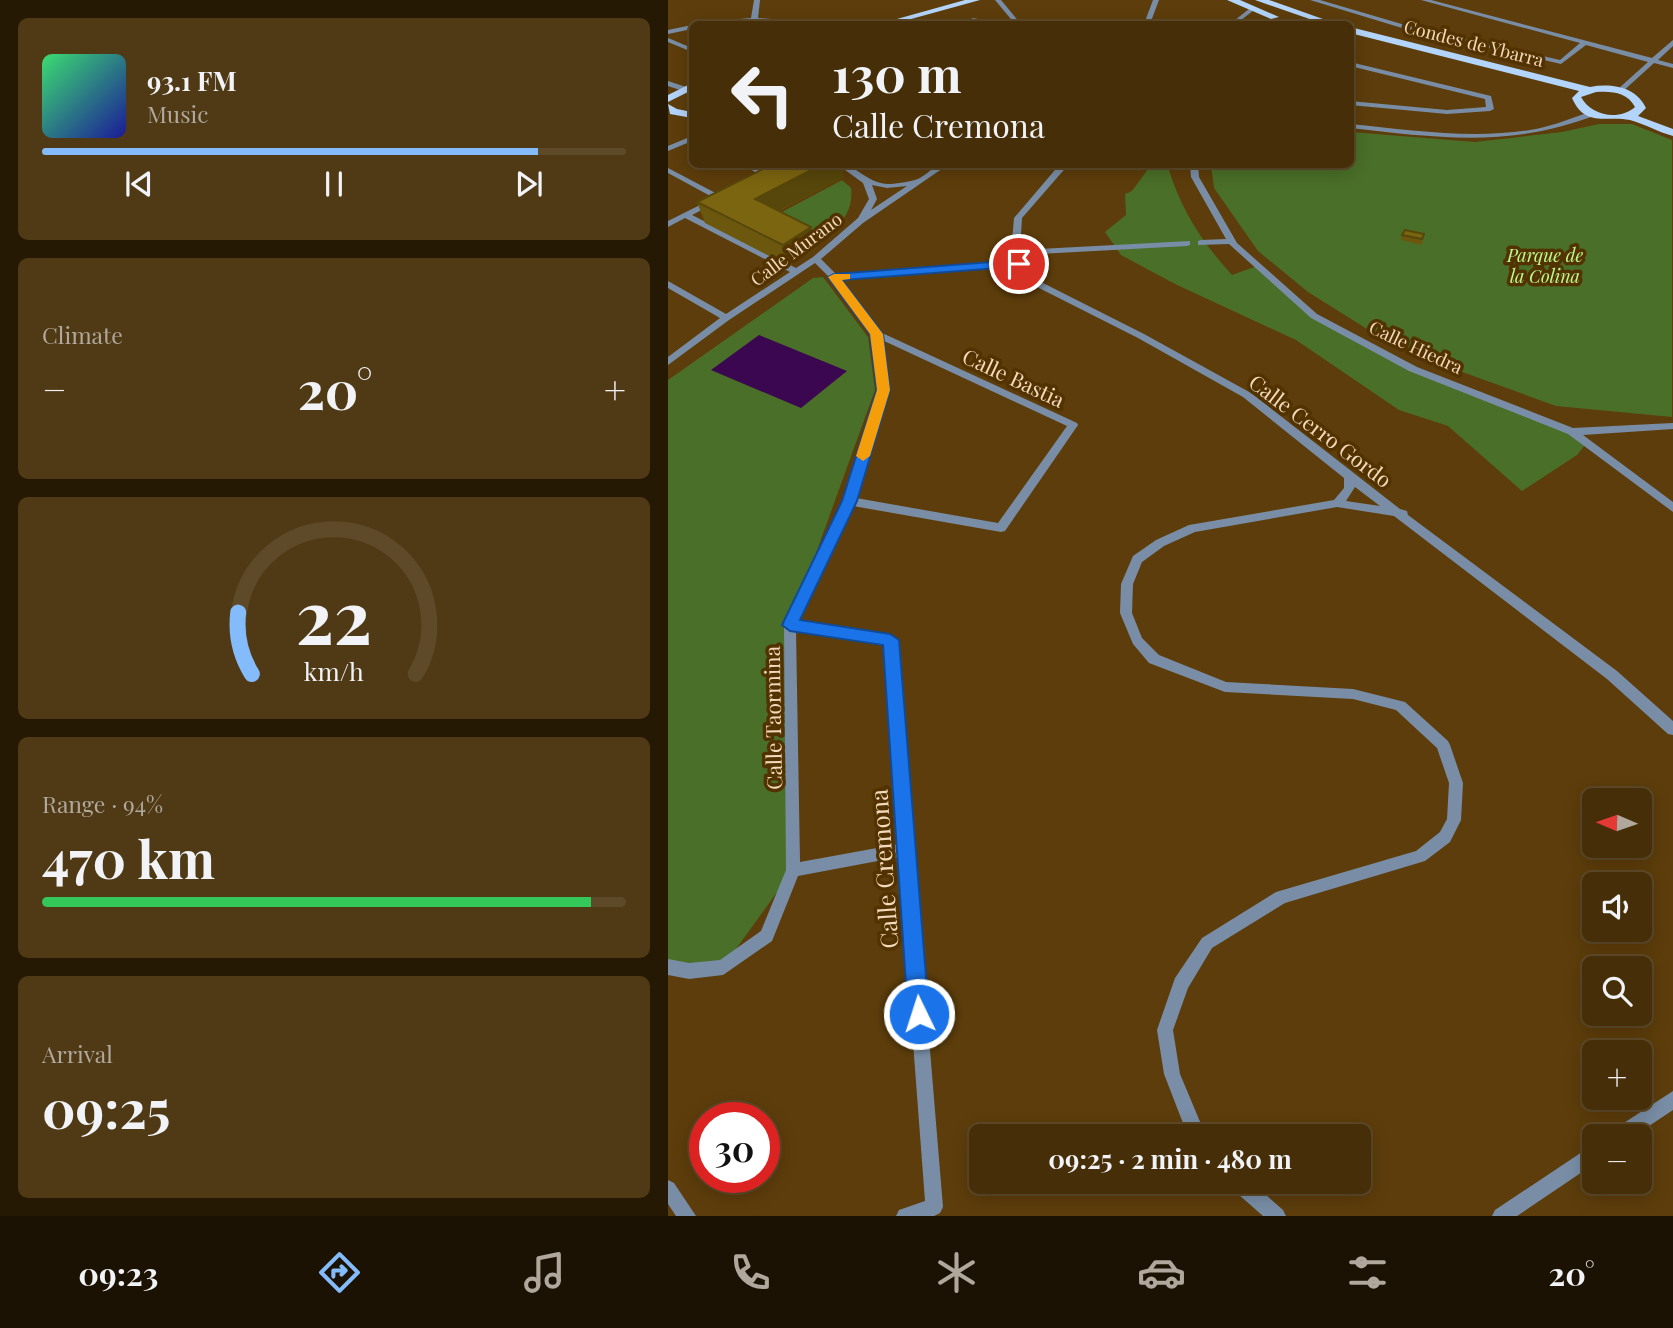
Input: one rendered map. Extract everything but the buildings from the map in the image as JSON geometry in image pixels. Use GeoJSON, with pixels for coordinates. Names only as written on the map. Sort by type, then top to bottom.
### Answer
{"type":"FeatureCollection","features":[{"type":"Feature","properties":{"kind":"main road"},"geometry":{"type":"LineString","coordinates":[[879,21],[950,0]]}},
{"type":"Feature","properties":{"kind":"main road"},"geometry":{"type":"LineString","coordinates":[[895,21],[975,0]]}},
{"type":"Feature","properties":{"kind":"main road"},"geometry":{"type":"LineString","coordinates":[[1232,0],[1251,10],[1290,21]]}},
{"type":"Feature","properties":{"kind":"main road"},"geometry":{"type":"LineString","coordinates":[[1260,0],[1323,21]]}},
{"type":"Feature","properties":{"kind":"main road","name":"Condes de Ybarra"},"geometry":{"type":"LineString","coordinates":[[1354,31],[1588,90],[1621,92]]}},
{"type":"Feature","properties":{"kind":"main road","name":"Condes de Ybarra"},"geometry":{"type":"LineString","coordinates":[[1354,41],[1577,98]]}},
{"type":"Feature","properties":{"kind":"main road"},"geometry":{"type":"LineString","coordinates":[[687,114],[668,108],[688,87]]}},
{"type":"Feature","properties":{"kind":"main road"},"geometry":{"type":"LineString","coordinates":[[1588,90],[1577,98],[1580,106],[1593,113],[1629,116],[1672,133]]}},
{"type":"Feature","properties":{"kind":"main road"},"geometry":{"type":"LineString","coordinates":[[1621,92],[1637,99],[1641,108],[1672,121]]}},
{"type":"Feature","properties":{"kind":"main road"},"geometry":{"type":"LineString","coordinates":[[1629,116],[1641,108]]}},
{"type":"Feature","properties":{"kind":"street"},"geometry":{"type":"LineString","coordinates":[[754,20],[757,0]]}},
{"type":"Feature","properties":{"kind":"street"},"geometry":{"type":"LineString","coordinates":[[998,0],[1016,21]]}},
{"type":"Feature","properties":{"kind":"street"},"geometry":{"type":"LineString","coordinates":[[1148,21],[1156,0]]}},
{"type":"Feature","properties":{"kind":"street"},"geometry":{"type":"LineString","coordinates":[[1313,0],[1404,27],[1561,62],[1585,43]]}},
{"type":"Feature","properties":{"kind":"street"},"geometry":{"type":"LineString","coordinates":[[1424,0],[1672,66]]}},
{"type":"Feature","properties":{"kind":"street"},"geometry":{"type":"LineString","coordinates":[[1237,21],[1251,10]]}},
{"type":"Feature","properties":{"kind":"street"},"geometry":{"type":"LineString","coordinates":[[742,21],[768,21]]}},
{"type":"Feature","properties":{"kind":"street"},"geometry":{"type":"LineString","coordinates":[[668,32],[689,28]]}},
{"type":"Feature","properties":{"kind":"street"},"geometry":{"type":"LineString","coordinates":[[668,40],[689,49]]}},
{"type":"Feature","properties":{"kind":"street"},"geometry":{"type":"LineString","coordinates":[[1621,92],[1672,42]]}},
{"type":"Feature","properties":{"kind":"street"},"geometry":{"type":"LineString","coordinates":[[1354,65],[1489,98],[1490,110],[1447,112],[1354,103]]}},
{"type":"Feature","properties":{"kind":"street"},"geometry":{"type":"LineString","coordinates":[[668,83],[688,87]]}},
{"type":"Feature","properties":{"kind":"street"},"geometry":{"type":"LineString","coordinates":[[1354,126],[1429,134],[1506,135],[1548,129],[1593,113]]}},
{"type":"Feature","properties":{"kind":"street"},"geometry":{"type":"LineString","coordinates":[[668,149],[689,139]]}},
{"type":"Feature","properties":{"kind":"street"},"geometry":{"type":"LineString","coordinates":[[753,168],[766,175]]}},
{"type":"Feature","properties":{"kind":"street"},"geometry":{"type":"LineString","coordinates":[[847,168],[868,182],[887,186],[921,182]]}},
{"type":"Feature","properties":{"kind":"street","name":"Calle Murano"},"geometry":{"type":"LineString","coordinates":[[668,362],[726,318],[816,259],[860,221],[939,168]]}},
{"type":"Feature","properties":{"kind":"street"},"geometry":{"type":"LineString","coordinates":[[1017,258],[1017,218],[1061,168]]}},
{"type":"Feature","properties":{"kind":"street","name":"Calle Hiedra"},"geometry":{"type":"LineString","coordinates":[[1194,168],[1195,177],[1231,241],[1314,316],[1414,369],[1572,432],[1672,508]]}},
{"type":"Feature","properties":{"kind":"street"},"geometry":{"type":"LineString","coordinates":[[668,170],[720,198]]}},
{"type":"Feature","properties":{"kind":"street"},"geometry":{"type":"LineString","coordinates":[[754,181],[777,170]]}},
{"type":"Feature","properties":{"kind":"street"},"geometry":{"type":"LineString","coordinates":[[860,221],[873,199],[868,182]]}},
{"type":"Feature","properties":{"kind":"street"},"geometry":{"type":"LineString","coordinates":[[668,223],[732,192]]}},
{"type":"Feature","properties":{"kind":"street"},"geometry":{"type":"LineString","coordinates":[[668,214],[681,217],[796,272]]}},
{"type":"Feature","properties":{"kind":"street"},"geometry":{"type":"LineString","coordinates":[[1201,243],[1231,241]]}},
{"type":"Feature","properties":{"kind":"street"},"geometry":{"type":"LineString","coordinates":[[834,277],[1187,243]]}},
{"type":"Feature","properties":{"kind":"street","name":"Calle Cerro Gordo"},"geometry":{"type":"LineString","coordinates":[[1017,258],[1040,285],[1141,336],[1247,396],[1349,477],[1403,514],[1612,675],[1672,730]]}},
{"type":"Feature","properties":{"kind":"street"},"geometry":{"type":"LineString","coordinates":[[816,259],[834,277],[877,334]]}},
{"type":"Feature","properties":{"kind":"street"},"geometry":{"type":"LineString","coordinates":[[668,284],[726,318]]}},
{"type":"Feature","properties":{"kind":"street","name":"Calle Taormina"},"geometry":{"type":"LineString","coordinates":[[668,967],[689,971],[723,967],[767,936],[793,870],[790,625],[850,501],[883,390],[877,334]]}},
{"type":"Feature","properties":{"kind":"street","name":"Calle Bastia"},"geometry":{"type":"LineString","coordinates":[[850,501],[1000,528],[1073,425],[877,334]]}},
{"type":"Feature","properties":{"kind":"street"},"geometry":{"type":"LineString","coordinates":[[1572,432],[1672,426]]}},
{"type":"Feature","properties":{"kind":"street"},"geometry":{"type":"LineString","coordinates":[[1337,503],[1350,489],[1349,477]]}},
{"type":"Feature","properties":{"kind":"street"},"geometry":{"type":"LineString","coordinates":[[1193,1124],[1172,1074],[1165,1030],[1181,984],[1207,943],[1281,897],[1420,856],[1445,836],[1454,820],[1456,783],[1443,745],[1400,706],[1353,694],[1225,687],[1154,659],[1137,641],[1126,613],[1127,584],[1137,559],[1160,543],[1193,528],[1337,503],[1403,514]]}},
{"type":"Feature","properties":{"kind":"street","name":"Calle Cremona"},"geometry":{"type":"LineString","coordinates":[[790,625],[890,640],[933,1207],[905,1216]]}},
{"type":"Feature","properties":{"kind":"street"},"geometry":{"type":"LineString","coordinates":[[793,870],[906,849]]}},
{"type":"Feature","properties":{"kind":"street"},"geometry":{"type":"LineString","coordinates":[[1637,1124],[1672,1100]]}},
{"type":"Feature","properties":{"kind":"street"},"geometry":{"type":"LineString","coordinates":[[1501,1216],[1582,1161]]}},
{"type":"Feature","properties":{"kind":"street"},"geometry":{"type":"LineString","coordinates":[[668,1189],[687,1216]]}},
{"type":"Feature","properties":{"kind":"street"},"geometry":{"type":"LineString","coordinates":[[1251,1194],[1277,1216]]}},
{"type":"Feature","properties":{"kind":"green space","name":"Parque de la Colina"},"geometry":{"type":"Polygon","coordinates":[[[1599,124],[1632,124],[1672,140],[1672,417],[1556,406],[1443,365],[1375,334],[1308,292],[1258,251],[1214,188],[1211,168],[1354,168],[1354,132],[1475,142],[1562,132],[1599,124]]]}},
{"type":"Feature","properties":{"kind":"green space"},"geometry":{"type":"Polygon","coordinates":[[[1149,168],[1168,168],[1179,197],[1194,225],[1232,275],[1257,266],[1314,316],[1413,369],[1572,432],[1585,445],[1577,455],[1522,491],[1448,426],[1399,410],[1296,340],[1175,284],[1121,255],[1105,232],[1126,215],[1125,194],[1132,191],[1149,168]]]}},
{"type":"Feature","properties":{"kind":"green space"},"geometry":{"type":"Polygon","coordinates":[[[842,180],[851,188],[850,205],[844,218],[826,235],[819,239],[784,219],[782,212],[842,180]]]}},
{"type":"Feature","properties":{"kind":"green space"},"geometry":{"type":"Polygon","coordinates":[[[823,277],[868,337],[875,390],[790,625],[793,870],[723,967],[668,967],[668,380],[813,278],[823,277]]]}},
{"type":"Feature","properties":{"kind":"shaded area"},"geometry":{"type":"Polygon","coordinates":[[[759,335],[847,371],[801,408],[711,370],[759,335]]]}},
{"type":"Feature","properties":{"kind":"slow traffic"},"geometry":{"type":"LineString","coordinates":[[846,276],[834,277],[877,334],[883,390],[863,456]]}},
{"type":"Feature","properties":{"kind":"route"},"geometry":{"type":"LineString","coordinates":[[919,1014],[890,640],[790,625],[850,501],[883,390],[877,334],[834,277],[1019,264]]}}]}
